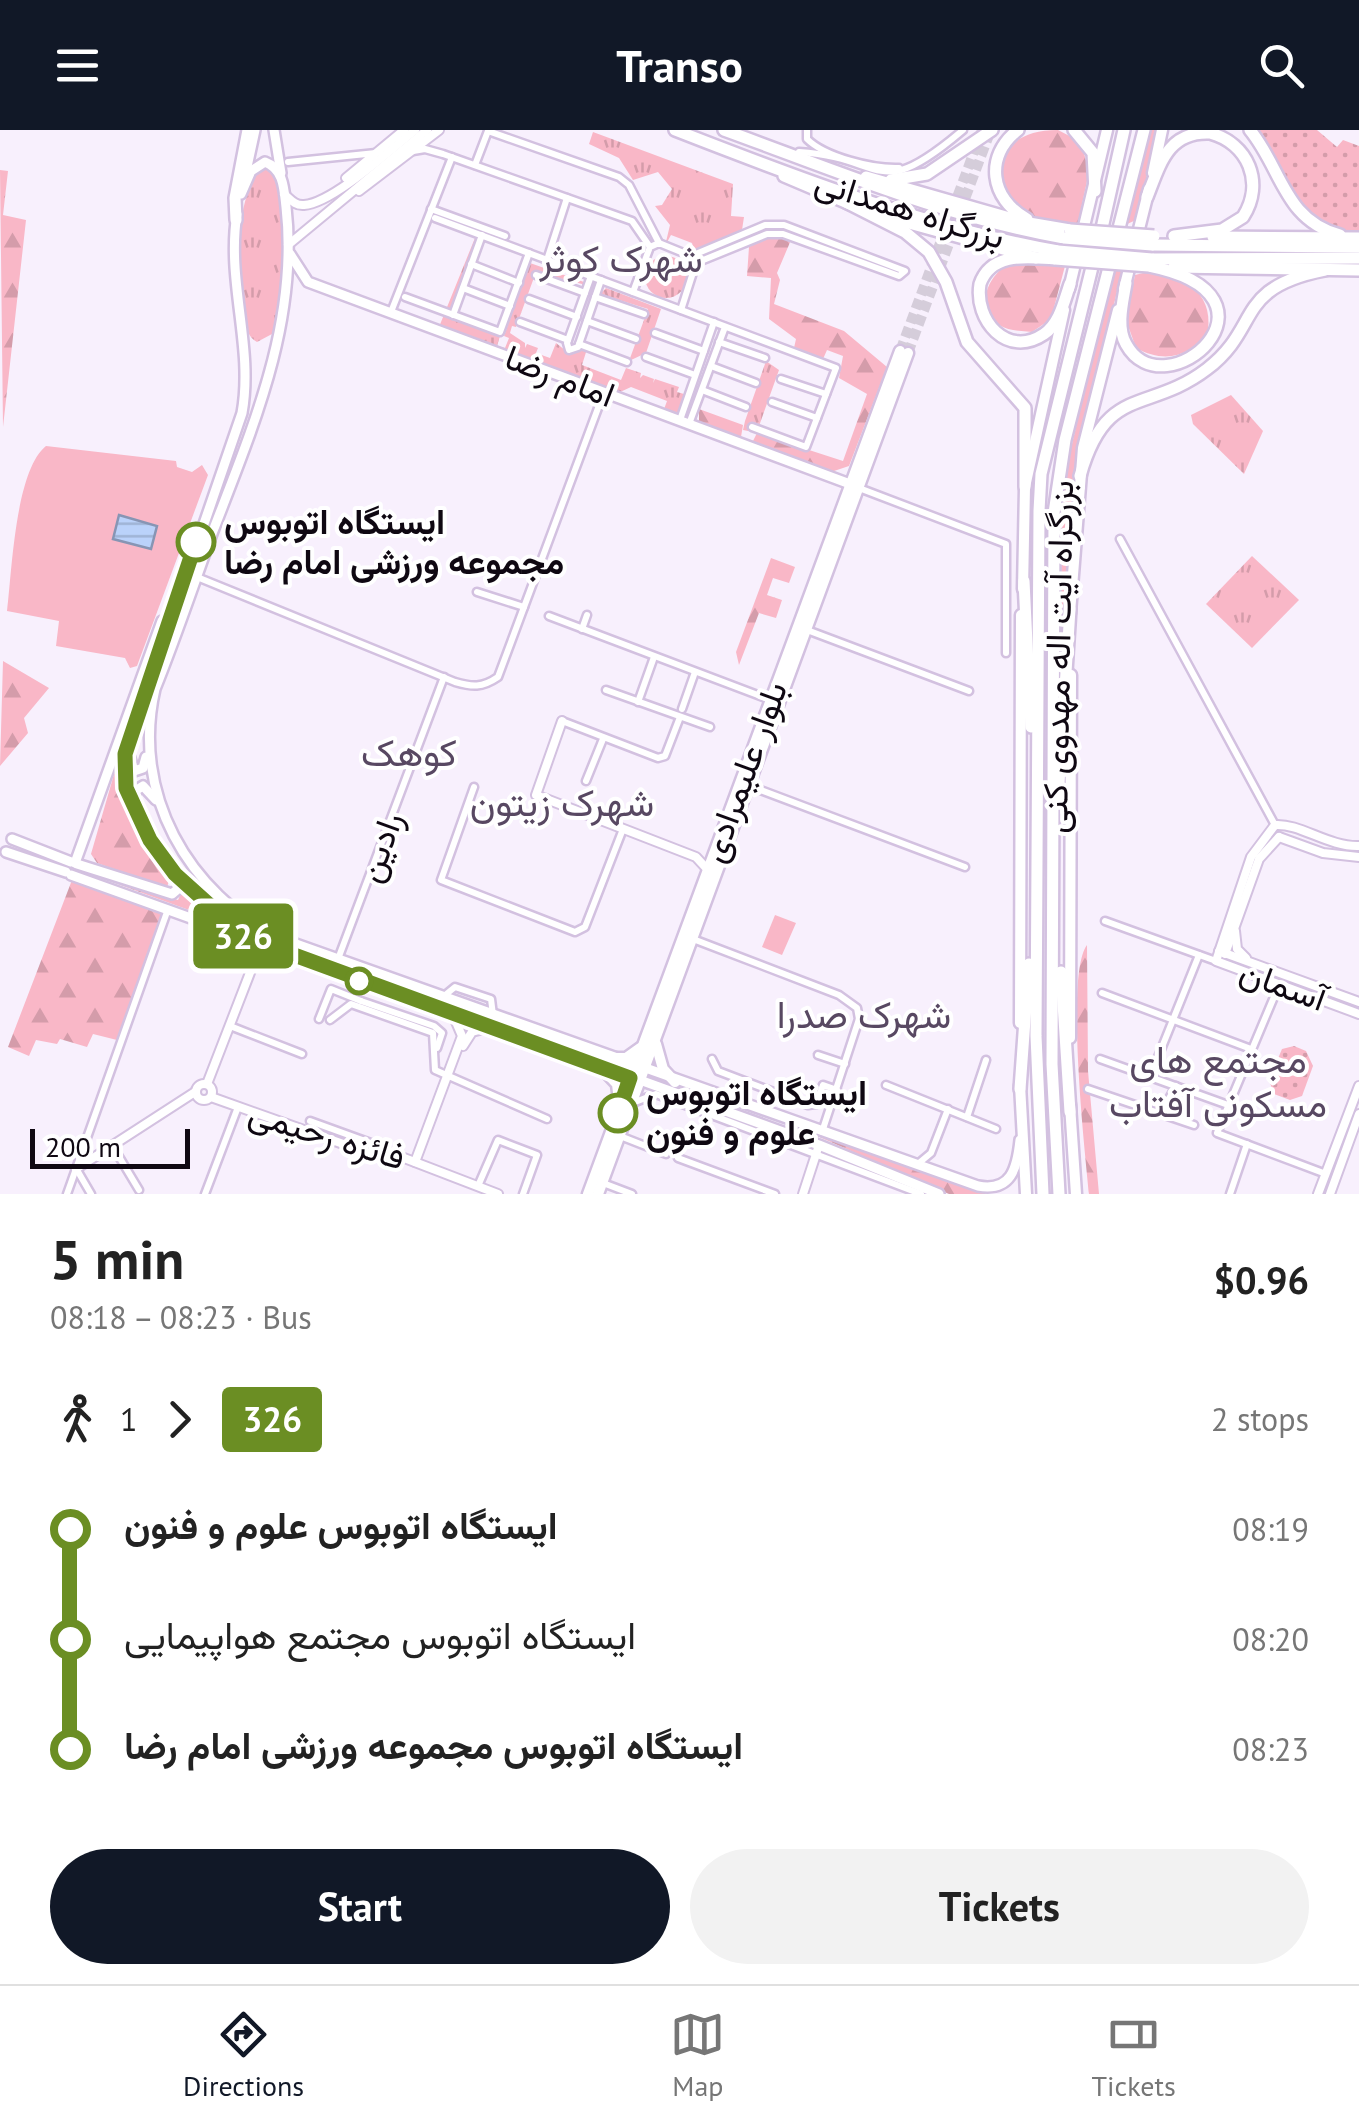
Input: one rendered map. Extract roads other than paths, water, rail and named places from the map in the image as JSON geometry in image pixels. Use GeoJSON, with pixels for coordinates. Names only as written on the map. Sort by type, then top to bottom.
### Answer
{"type":"FeatureCollection","features":[{"type":"Feature","properties":{"kind":"highway"},"geometry":{"type":"LineString","coordinates":[[236,220],[235,198],[251,130]]}},
{"type":"Feature","properties":{"kind":"highway","name":"بزرگراه همدانی"},"geometry":{"type":"LineString","coordinates":[[675,130],[909,212],[1013,243],[1062,245]]}},
{"type":"Feature","properties":{"kind":"highway","name":"بزرگراه همدانی"},"geometry":{"type":"LineString","coordinates":[[724,130],[901,198],[1062,245]]}},
{"type":"Feature","properties":{"kind":"highway"},"geometry":{"type":"LineString","coordinates":[[864,176],[912,180],[992,130]]}},
{"type":"Feature","properties":{"kind":"highway"},"geometry":{"type":"LineString","coordinates":[[1018,130],[1003,145],[995,163],[998,192],[1022,218],[1062,245],[1152,252],[1359,258]]}},
{"type":"Feature","properties":{"kind":"highway"},"geometry":{"type":"LineString","coordinates":[[1074,130],[1093,154],[1094,191]]}},
{"type":"Feature","properties":{"kind":"highway"},"geometry":{"type":"LineString","coordinates":[[1043,1194],[1036,905],[1041,474],[1124,130]]}},
{"type":"Feature","properties":{"kind":"highway","name":"بزرگراه آیت اله مهدوی کنی"},"geometry":{"type":"LineString","coordinates":[[1059,1194],[1052,1064],[1056,875],[1052,648],[1057,481],[1144,130]]}},
{"type":"Feature","properties":{"kind":"highway"},"geometry":{"type":"LineString","coordinates":[[1250,130],[1304,218],[1328,232],[1359,238]]}},
{"type":"Feature","properties":{"kind":"highway"},"geometry":{"type":"LineString","coordinates":[[1147,196],[1169,147],[1190,135],[1210,133],[1224,137],[1246,158],[1253,189],[1243,217],[1222,230],[1174,236],[1152,252]]}},
{"type":"Feature","properties":{"kind":"highway"},"geometry":{"type":"LineString","coordinates":[[740,136],[1022,222],[1062,245],[1359,270]]}},
{"type":"Feature","properties":{"kind":"highway"},"geometry":{"type":"LineString","coordinates":[[728,150],[905,232],[936,262],[967,342],[1025,408],[1025,487]]}},
{"type":"Feature","properties":{"kind":"highway"},"geometry":{"type":"LineString","coordinates":[[846,202],[1036,258]]}},
{"type":"Feature","properties":{"kind":"highway"},"geometry":{"type":"LineString","coordinates":[[1174,236],[1359,238]]}},
{"type":"Feature","properties":{"kind":"highway"},"geometry":{"type":"LineString","coordinates":[[1062,245],[1036,258],[1003,260],[983,275],[980,310],[996,333],[1020,341],[1041,336],[1057,320],[1070,284]]}},
{"type":"Feature","properties":{"kind":"highway"},"geometry":{"type":"LineString","coordinates":[[1152,252],[1359,247]]}},
{"type":"Feature","properties":{"kind":"highway"},"geometry":{"type":"LineString","coordinates":[[1126,282],[1121,320],[1126,344],[1133,352],[1165,364],[1196,357],[1214,333],[1217,312],[1213,297],[1196,279],[1152,252]]}},
{"type":"Feature","properties":{"kind":"highway"},"geometry":{"type":"LineString","coordinates":[[1080,476],[1090,446],[1111,415],[1198,376],[1218,360],[1258,299],[1292,277],[1325,270]]}},
{"type":"Feature","properties":{"kind":"highway"},"geometry":{"type":"LineString","coordinates":[[1024,582],[1036,774]]}},
{"type":"Feature","properties":{"kind":"highway"},"geometry":{"type":"LineString","coordinates":[[1054,823],[1070,609]]}},
{"type":"Feature","properties":{"kind":"highway"},"geometry":{"type":"LineString","coordinates":[[1056,875],[1070,1112]]}},
{"type":"Feature","properties":{"kind":"highway"},"geometry":{"type":"LineString","coordinates":[[1020,1089],[1036,905]]}},
{"type":"Feature","properties":{"kind":"main road"},"geometry":{"type":"LineString","coordinates":[[245,937],[175,874],[134,810],[124,771],[128,737],[242,413],[246,375],[234,280],[236,220],[251,130]]}},
{"type":"Feature","properties":{"kind":"main road"},"geometry":{"type":"LineString","coordinates":[[128,737],[134,771],[146,763],[156,689],[275,358],[288,247],[275,130]]}},
{"type":"Feature","properties":{"kind":"main road"},"geometry":{"type":"LineString","coordinates":[[1026,1194],[1017,924],[1025,487],[1107,130]]}},
{"type":"Feature","properties":{"kind":"main road"},"geometry":{"type":"LineString","coordinates":[[1078,1194],[1070,1112],[1070,609],[1080,476],[1086,434],[1162,130]]}},
{"type":"Feature","properties":{"kind":"main road"},"geometry":{"type":"LineString","coordinates":[[242,188],[251,171],[265,162],[274,166],[282,181]]}},
{"type":"Feature","properties":{"kind":"main road","name":"امام رضا"},"geometry":{"type":"LineString","coordinates":[[288,247],[296,271],[308,282],[854,486]]}},
{"type":"Feature","properties":{"kind":"main road","name":"بلوار علیمرادی"},"geometry":{"type":"LineString","coordinates":[[650,1041],[714,853],[904,352]]}},
{"type":"Feature","properties":{"kind":"main road","name":"بلوار علیمرادی"},"geometry":{"type":"LineString","coordinates":[[588,1194],[618,1113],[693,939],[854,486]]}},
{"type":"Feature","properties":{"kind":"main road"},"geometry":{"type":"LineString","coordinates":[[72,867],[141,671],[186,568]]}},
{"type":"Feature","properties":{"kind":"main road"},"geometry":{"type":"LineString","coordinates":[[148,741],[157,803]]}},
{"type":"Feature","properties":{"kind":"main road"},"geometry":{"type":"LineString","coordinates":[[134,810],[138,787],[149,791],[174,841],[228,904],[259,928],[606,1063],[918,1163],[993,1194]]}},
{"type":"Feature","properties":{"kind":"main road"},"geometry":{"type":"LineString","coordinates":[[12,838],[105,887],[167,912],[245,937],[487,1028],[606,1063],[631,1056],[650,1041],[660,1062],[687,1092],[818,1149],[939,1194]]}},
{"type":"Feature","properties":{"kind":"main road"},"geometry":{"type":"LineString","coordinates":[[6,852],[110,873],[172,894],[179,888],[175,874]]}},
{"type":"Feature","properties":{"kind":"main road"},"geometry":{"type":"LineString","coordinates":[[105,887],[110,873]]}},
{"type":"Feature","properties":{"kind":"main road"},"geometry":{"type":"LineString","coordinates":[[447,999],[453,1008],[450,1014]]}},
{"type":"Feature","properties":{"kind":"main road"},"geometry":{"type":"LineString","coordinates":[[606,1063],[619,1088],[618,1113]]}},
{"type":"Feature","properties":{"kind":"main road"},"geometry":{"type":"LineString","coordinates":[[637,1074],[675,1082]]}},
{"type":"Feature","properties":{"kind":"main road","name":"بلوار علیمرادی"},"geometry":{"type":"LineString","coordinates":[[600,1188],[631,1106],[637,1074]]}},
{"type":"Feature","properties":{"kind":"main road"},"geometry":{"type":"LineString","coordinates":[[978,1186],[1000,1187],[1011,1177],[1021,1122]]}},
{"type":"Feature","properties":{"kind":"street"},"geometry":{"type":"LineString","coordinates":[[335,190],[404,130]]}},
{"type":"Feature","properties":{"kind":"street"},"geometry":{"type":"LineString","coordinates":[[323,214],[309,218],[304,212],[308,205],[335,190],[416,130]]}},
{"type":"Feature","properties":{"kind":"street"},"geometry":{"type":"LineString","coordinates":[[806,130],[806,138],[815,146],[875,166],[920,164]]}},
{"type":"Feature","properties":{"kind":"street"},"geometry":{"type":"LineString","coordinates":[[799,152],[870,172],[889,173],[920,164],[964,130]]}},
{"type":"Feature","properties":{"kind":"street"},"geometry":{"type":"LineString","coordinates":[[342,198],[355,194],[434,131]]}},
{"type":"Feature","properties":{"kind":"street"},"geometry":{"type":"LineString","coordinates":[[392,312],[448,155],[434,131]]}},
{"type":"Feature","properties":{"kind":"street"},"geometry":{"type":"LineString","coordinates":[[288,247],[342,198],[434,131]]}},
{"type":"Feature","properties":{"kind":"street"},"geometry":{"type":"LineString","coordinates":[[475,166],[488,131],[619,177],[629,186],[659,243],[694,260],[767,234],[783,234],[899,276],[905,273],[903,268],[784,224],[764,225],[694,260],[681,310]]}},
{"type":"Feature","properties":{"kind":"street"},"geometry":{"type":"LineString","coordinates":[[410,152],[424,148],[448,155],[632,221],[650,248]]}},
{"type":"Feature","properties":{"kind":"street"},"geometry":{"type":"LineString","coordinates":[[288,162],[376,153]]}},
{"type":"Feature","properties":{"kind":"street"},"geometry":{"type":"LineString","coordinates":[[284,194],[296,204],[308,205]]}},
{"type":"Feature","properties":{"kind":"street"},"geometry":{"type":"LineString","coordinates":[[547,260],[567,198]]}},
{"type":"Feature","properties":{"kind":"street"},"geometry":{"type":"LineString","coordinates":[[431,209],[506,236]]}},
{"type":"Feature","properties":{"kind":"street"},"geometry":{"type":"LineString","coordinates":[[435,218],[836,368],[806,448],[752,427]]}},
{"type":"Feature","properties":{"kind":"street"},"geometry":{"type":"LineString","coordinates":[[454,315],[482,235]]}},
{"type":"Feature","properties":{"kind":"street"},"geometry":{"type":"LineString","coordinates":[[816,246],[820,237]]}},
{"type":"Feature","properties":{"kind":"street"},"geometry":{"type":"LineString","coordinates":[[633,292],[650,248],[659,243]]}},
{"type":"Feature","properties":{"kind":"street"},"geometry":{"type":"LineString","coordinates":[[405,297],[500,332],[530,253]]}},
{"type":"Feature","properties":{"kind":"street"},"geometry":{"type":"LineString","coordinates":[[471,264],[519,282]]}},
{"type":"Feature","properties":{"kind":"street"},"geometry":{"type":"LineString","coordinates":[[536,275],[585,293]]}},
{"type":"Feature","properties":{"kind":"street"},"geometry":{"type":"LineString","coordinates":[[591,276],[568,340],[569,350],[579,344],[601,280]]}},
{"type":"Feature","properties":{"kind":"street"},"geometry":{"type":"LineString","coordinates":[[463,288],[510,306]]}},
{"type":"Feature","properties":{"kind":"street"},"geometry":{"type":"LineString","coordinates":[[595,297],[644,314]]}},
{"type":"Feature","properties":{"kind":"street"},"geometry":{"type":"LineString","coordinates":[[529,299],[576,317]]}},
{"type":"Feature","properties":{"kind":"street"},"geometry":{"type":"LineString","coordinates":[[587,321],[636,339]]}},
{"type":"Feature","properties":{"kind":"street"},"geometry":{"type":"LineString","coordinates":[[520,322],[568,340]]}},
{"type":"Feature","properties":{"kind":"street"},"geometry":{"type":"LineString","coordinates":[[684,422],[714,322]]}},
{"type":"Feature","properties":{"kind":"street"},"geometry":{"type":"LineString","coordinates":[[684,422],[702,390],[725,326]]}},
{"type":"Feature","properties":{"kind":"street"},"geometry":{"type":"LineString","coordinates":[[655,333],[704,351]]}},
{"type":"Feature","properties":{"kind":"street"},"geometry":{"type":"LineString","coordinates":[[719,342],[765,358]]}},
{"type":"Feature","properties":{"kind":"street"},"geometry":{"type":"LineString","coordinates":[[579,344],[627,362]]}},
{"type":"Feature","properties":{"kind":"street"},"geometry":{"type":"LineString","coordinates":[[646,356],[696,375]]}},
{"type":"Feature","properties":{"kind":"street"},"geometry":{"type":"LineString","coordinates":[[710,366],[756,383]]}},
{"type":"Feature","properties":{"kind":"street"},"geometry":{"type":"LineString","coordinates":[[781,379],[826,394]]}},
{"type":"Feature","properties":{"kind":"street"},"geometry":{"type":"LineString","coordinates":[[702,390],[746,406]]}},
{"type":"Feature","properties":{"kind":"street"},"geometry":{"type":"LineString","coordinates":[[196,577],[472,687],[498,677],[604,392]]}},
{"type":"Feature","properties":{"kind":"street"},"geometry":{"type":"LineString","coordinates":[[772,402],[817,418]]}},
{"type":"Feature","properties":{"kind":"street"},"geometry":{"type":"LineString","coordinates":[[854,486],[1006,544],[1006,653]]}},
{"type":"Feature","properties":{"kind":"street"},"geometry":{"type":"LineString","coordinates":[[1120,539],[1279,837],[1323,853],[1359,857]]}},
{"type":"Feature","properties":{"kind":"street"},"geometry":{"type":"LineString","coordinates":[[477,592],[524,607]]}},
{"type":"Feature","properties":{"kind":"street"},"geometry":{"type":"LineString","coordinates":[[549,616],[771,700]]}},
{"type":"Feature","properties":{"kind":"street"},"geometry":{"type":"LineString","coordinates":[[582,629],[587,616]]}},
{"type":"Feature","properties":{"kind":"street"},"geometry":{"type":"LineString","coordinates":[[806,629],[969,691]]}},
{"type":"Feature","properties":{"kind":"street"},"geometry":{"type":"LineString","coordinates":[[638,702],[654,657]]}},
{"type":"Feature","properties":{"kind":"street"},"geometry":{"type":"LineString","coordinates":[[695,672],[666,756],[658,758],[562,721],[536,795],[696,856],[708,870]]}},
{"type":"Feature","properties":{"kind":"street","name":"رادین"},"geometry":{"type":"LineString","coordinates":[[338,960],[444,677]]}},
{"type":"Feature","properties":{"kind":"street"},"geometry":{"type":"LineString","coordinates":[[606,690],[681,713],[710,727]]}},
{"type":"Feature","properties":{"kind":"street"},"geometry":{"type":"LineString","coordinates":[[586,781],[603,739]]}},
{"type":"Feature","properties":{"kind":"street"},"geometry":{"type":"LineString","coordinates":[[748,786],[965,866]]}},
{"type":"Feature","properties":{"kind":"street"},"geometry":{"type":"LineString","coordinates":[[474,787],[441,880],[575,932],[586,928],[623,829]]}},
{"type":"Feature","properties":{"kind":"street"},"geometry":{"type":"LineString","coordinates":[[1275,825],[1286,824],[1328,843],[1359,846]]}},
{"type":"Feature","properties":{"kind":"street","name":"آسمان"},"geometry":{"type":"LineString","coordinates":[[1220,955],[1252,857],[1275,825]]}},
{"type":"Feature","properties":{"kind":"street","name":"آسمان"},"geometry":{"type":"LineString","coordinates":[[1220,955],[1259,859],[1279,837]]}},
{"type":"Feature","properties":{"kind":"street"},"geometry":{"type":"LineString","coordinates":[[696,856],[714,853]]}},
{"type":"Feature","properties":{"kind":"street"},"geometry":{"type":"LineString","coordinates":[[67,1194],[167,912]]}},
{"type":"Feature","properties":{"kind":"street"},"geometry":{"type":"LineString","coordinates":[[1104,921],[1199,955],[1220,955]]}},
{"type":"Feature","properties":{"kind":"street"},"geometry":{"type":"LineString","coordinates":[[1234,927],[1237,949],[1254,964]]}},
{"type":"Feature","properties":{"kind":"street"},"geometry":{"type":"LineString","coordinates":[[211,1097],[207,1084],[253,965],[253,952],[245,937]]}},
{"type":"Feature","properties":{"kind":"street"},"geometry":{"type":"LineString","coordinates":[[693,939],[849,999],[860,1019],[822,1133]]}},
{"type":"Feature","properties":{"kind":"street"},"geometry":{"type":"LineString","coordinates":[[253,965],[263,954],[277,949]]}},
{"type":"Feature","properties":{"kind":"street"},"geometry":{"type":"LineString","coordinates":[[1150,1077],[1199,955]]}},
{"type":"Feature","properties":{"kind":"street","name":"آسمان"},"geometry":{"type":"LineString","coordinates":[[1220,955],[1359,1002]]}},
{"type":"Feature","properties":{"kind":"street","name":"آسمان"},"geometry":{"type":"LineString","coordinates":[[1220,955],[1279,985],[1359,1014]]}},
{"type":"Feature","properties":{"kind":"street"},"geometry":{"type":"LineString","coordinates":[[1279,985],[1217,1133],[1326,1174]]}},
{"type":"Feature","properties":{"kind":"street"},"geometry":{"type":"LineString","coordinates":[[319,1019],[332,989],[360,1004],[436,1028],[442,1037],[434,1058],[436,1070],[547,1119]]}},
{"type":"Feature","properties":{"kind":"street"},"geometry":{"type":"LineString","coordinates":[[1102,993],[1252,1049]]}},
{"type":"Feature","properties":{"kind":"street"},"geometry":{"type":"LineString","coordinates":[[330,1020],[348,1004],[360,1004]]}},
{"type":"Feature","properties":{"kind":"street"},"geometry":{"type":"LineString","coordinates":[[450,1014],[462,1030],[453,1068]]}},
{"type":"Feature","properties":{"kind":"street"},"geometry":{"type":"LineString","coordinates":[[230,1026],[302,1054]]}},
{"type":"Feature","properties":{"kind":"street"},"geometry":{"type":"LineString","coordinates":[[415,1162],[472,1032],[487,1028]]}},
{"type":"Feature","properties":{"kind":"street"},"geometry":{"type":"LineString","coordinates":[[818,1054],[845,1064]]}},
{"type":"Feature","properties":{"kind":"street"},"geometry":{"type":"LineString","coordinates":[[712,1058],[718,1072],[812,1106],[823,1085],[837,1090]]}},
{"type":"Feature","properties":{"kind":"street"},"geometry":{"type":"LineString","coordinates":[[1100,1059],[1228,1105]]}},
{"type":"Feature","properties":{"kind":"street"},"geometry":{"type":"LineString","coordinates":[[967,1117],[986,1060]]}},
{"type":"Feature","properties":{"kind":"street"},"geometry":{"type":"LineString","coordinates":[[76,1168],[195,1092],[199,1085],[207,1084]]}},
{"type":"Feature","properties":{"kind":"street"},"geometry":{"type":"LineString","coordinates":[[886,1085],[996,1128]]}},
{"type":"Feature","properties":{"kind":"street"},"geometry":{"type":"LineString","coordinates":[[1161,1113],[1176,1086]]}},
{"type":"Feature","properties":{"kind":"street"},"geometry":{"type":"LineString","coordinates":[[1318,1194],[1359,1086]]}},
{"type":"Feature","properties":{"kind":"street"},"geometry":{"type":"LineString","coordinates":[[1088,1089],[1194,1125]]}},
{"type":"Feature","properties":{"kind":"street","name":"فائزه رحیمی"},"geometry":{"type":"LineString","coordinates":[[195,1092],[201,1100],[211,1097],[353,1148],[415,1162],[498,1194]]}},
{"type":"Feature","properties":{"kind":"street"},"geometry":{"type":"LineString","coordinates":[[631,1106],[645,1094],[656,1094],[818,1149],[921,1194]]}},
{"type":"Feature","properties":{"kind":"street"},"geometry":{"type":"LineString","coordinates":[[205,1194],[238,1107]]}},
{"type":"Feature","properties":{"kind":"street"},"geometry":{"type":"LineString","coordinates":[[918,1163],[931,1154],[948,1110]]}},
{"type":"Feature","properties":{"kind":"street"},"geometry":{"type":"LineString","coordinates":[[1330,1194],[1359,1114]]}},
{"type":"Feature","properties":{"kind":"street"},"geometry":{"type":"LineString","coordinates":[[310,1121],[379,1146]]}},
{"type":"Feature","properties":{"kind":"street"},"geometry":{"type":"LineString","coordinates":[[619,1136],[666,1154]]}},
{"type":"Feature","properties":{"kind":"street"},"geometry":{"type":"LineString","coordinates":[[353,1148],[357,1138]]}},
{"type":"Feature","properties":{"kind":"street"},"geometry":{"type":"LineString","coordinates":[[478,1186],[498,1140],[538,1155],[523,1194]]}},
{"type":"Feature","properties":{"kind":"street"},"geometry":{"type":"LineString","coordinates":[[111,1144],[140,1190]]}},
{"type":"Feature","properties":{"kind":"street"},"geometry":{"type":"LineString","coordinates":[[1230,1194],[1248,1144]]}},
{"type":"Feature","properties":{"kind":"street"},"geometry":{"type":"LineString","coordinates":[[802,1194],[818,1149]]}},
{"type":"Feature","properties":{"kind":"street"},"geometry":{"type":"LineString","coordinates":[[931,1154],[937,1170]]}},
{"type":"Feature","properties":{"kind":"street"},"geometry":{"type":"LineString","coordinates":[[678,1158],[775,1194]]}},
{"type":"Feature","properties":{"kind":"street"},"geometry":{"type":"LineString","coordinates":[[76,1168],[90,1194]]}},
{"type":"Feature","properties":{"kind":"street"},"geometry":{"type":"LineString","coordinates":[[600,1188],[632,1194]]}},
{"type":"Feature","properties":{"kind":"water"},"geometry":{"type":"Polygon","coordinates":[[[119,515],[157,526],[151,549],[113,539],[119,515]]]}},
{"type":"Feature","properties":{"kind":"tunnel"},"geometry":{"type":"LineString","coordinates":[[900,351],[982,130]]}},
{"type":"Feature","properties":{"kind":"tunnel"},"geometry":{"type":"LineString","coordinates":[[960,212],[991,130]]}},
{"type":"Feature","properties":{"kind":"tunnel"},"geometry":{"type":"LineString","coordinates":[[908,353],[955,228]]}},
{"type":"Feature","properties":{"kind":"place","name":"ایستگاه اتوبوس مجموعه ورزشی امام رضا"},"geometry":{"type":"Point","coordinates":[196,542]}},
{"type":"Feature","properties":{"kind":"place","name":"ایستگاه اتوبوس علوم و فنون"},"geometry":{"type":"Point","coordinates":[618,1113]}},
{"type":"Feature","properties":{"kind":"district","name":"شهرک کوثر"},"geometry":{"type":"Point","coordinates":[621,259]}},
{"type":"Feature","properties":{"kind":"district","name":"کوهک"},"geometry":{"type":"Point","coordinates":[409,753]}},
{"type":"Feature","properties":{"kind":"district","name":"شهرک زیتون"},"geometry":{"type":"Point","coordinates":[562,803]}},
{"type":"Feature","properties":{"kind":"district","name":"شهرک صدرا"},"geometry":{"type":"Point","coordinates":[864,1015]}},
{"type":"Feature","properties":{"kind":"district","name":"مجتمع های مسکونی آفتاب"},"geometry":{"type":"Point","coordinates":[1218,1082]}}]}
